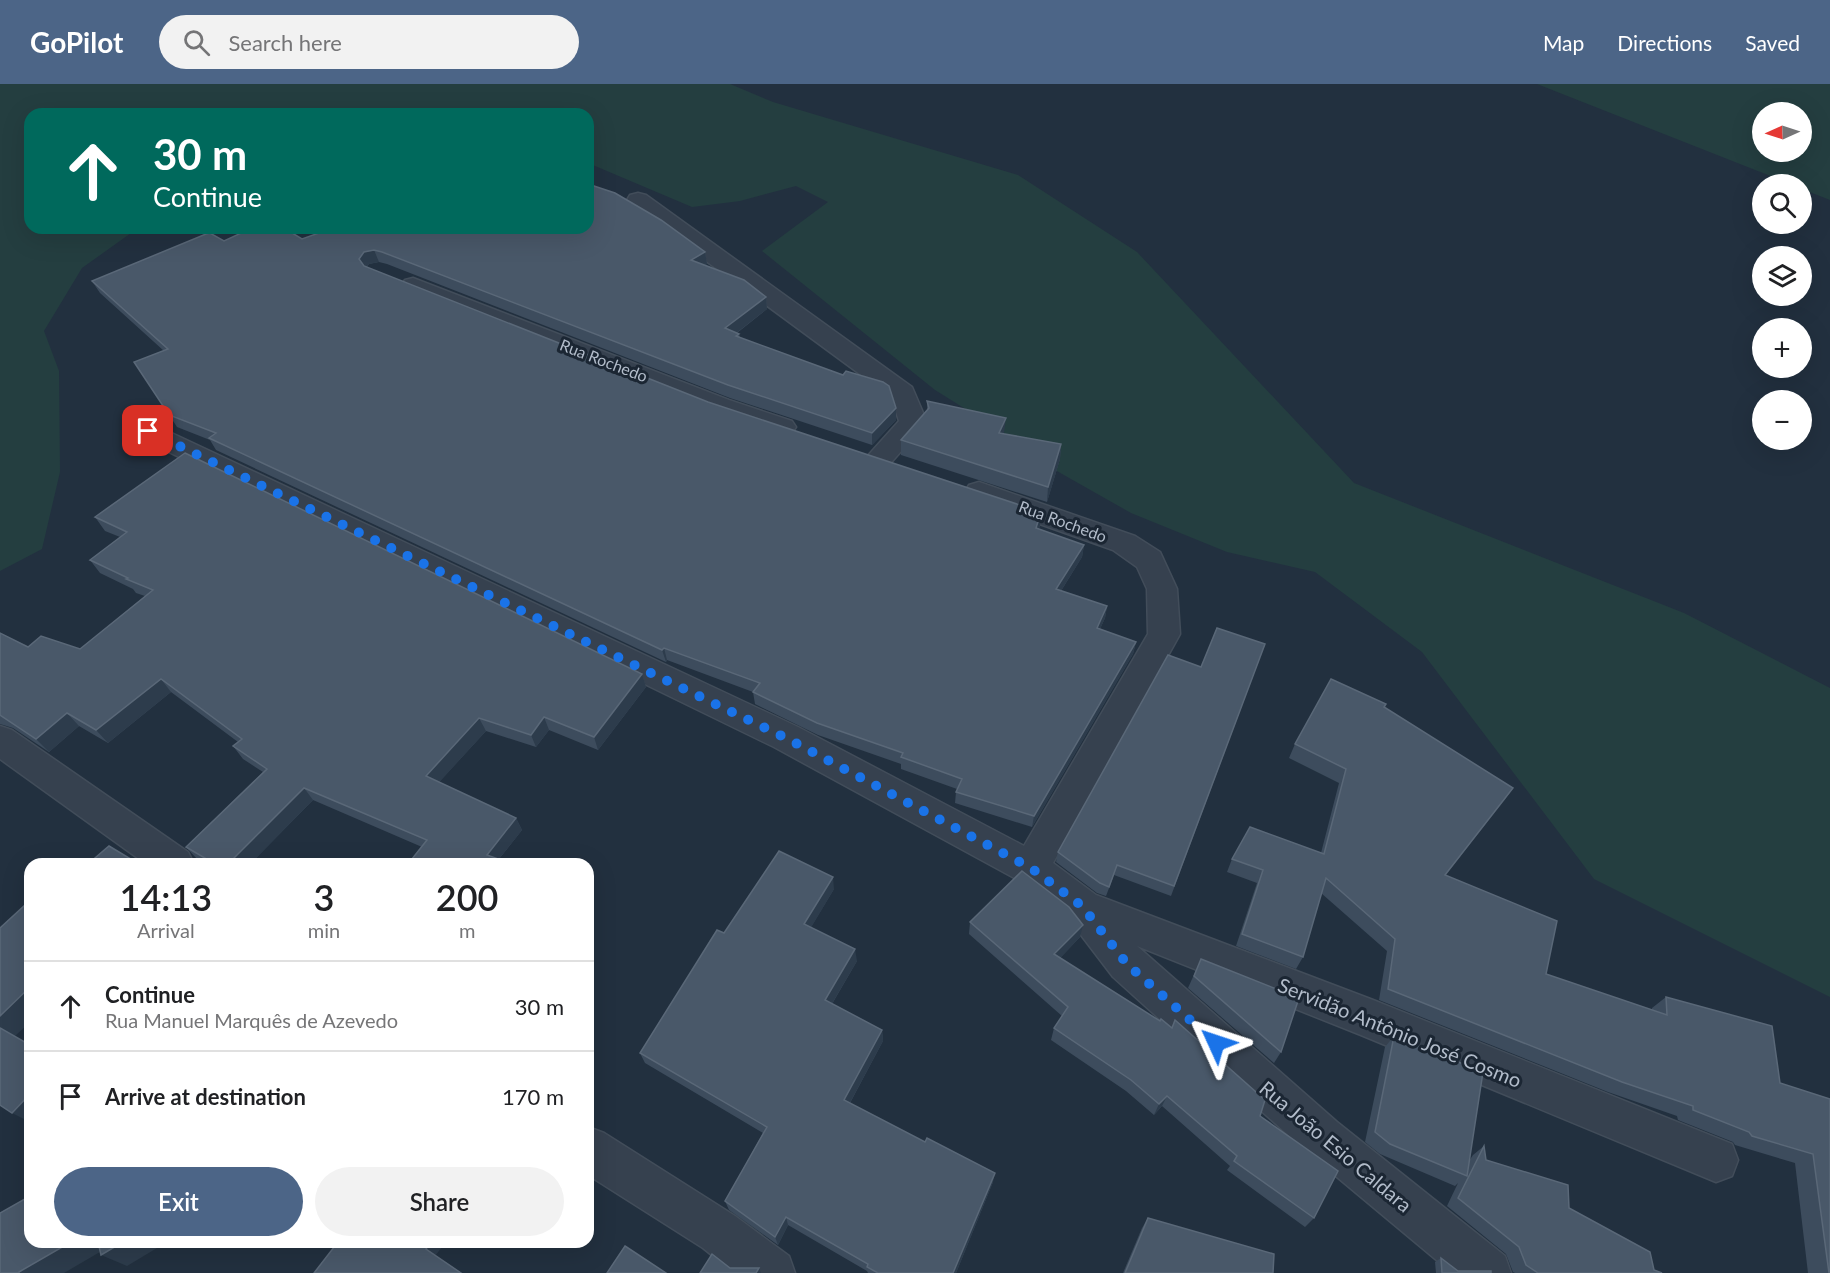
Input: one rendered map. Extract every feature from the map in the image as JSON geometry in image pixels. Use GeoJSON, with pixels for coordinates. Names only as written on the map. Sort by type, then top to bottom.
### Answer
{"type":"FeatureCollection","features":[{"type":"Feature","properties":{"kind":"street"},"geometry":{"type":"LineString","coordinates":[[638,200],[903,393],[914,422],[878,460]]}},
{"type":"Feature","properties":{"kind":"street","name":"Rua Rochedo"},"geometry":{"type":"LineString","coordinates":[[389,276],[720,406],[811,437]]}},
{"type":"Feature","properties":{"kind":"street","name":"Rua João Esio Caldara"},"geometry":{"type":"LineString","coordinates":[[148,431],[786,738],[1031,868],[1082,906],[1127,964],[1322,1137],[1488,1273]]}},
{"type":"Feature","properties":{"kind":"street","name":"Rua Rochedo"},"geometry":{"type":"LineString","coordinates":[[955,485],[1054,516],[1124,543],[1149,560],[1162,589],[1164,634],[1031,868]]}},
{"type":"Feature","properties":{"kind":"street"},"geometry":{"type":"LineString","coordinates":[[0,740],[167,858]]}},
{"type":"Feature","properties":{"kind":"street","name":"Servidão Antônio José Cosmo"},"geometry":{"type":"LineString","coordinates":[[1082,906],[1373,1020],[1716,1160]]}},
{"type":"Feature","properties":{"kind":"street"},"geometry":{"type":"LineString","coordinates":[[594,1153],[718,1232],[772,1273]]}},
{"type":"Feature","properties":{"kind":"green space"},"geometry":{"type":"Polygon","coordinates":[[[0,84],[730,84],[773,102],[1018,175],[1137,252],[1354,483],[1684,613],[1830,688],[1830,997],[1594,879],[1422,652],[1315,572],[1227,552],[1131,513],[1048,466],[1004,433],[935,390],[762,251],[828,202],[796,186],[740,201],[692,207],[594,166],[594,108],[24,108],[24,234],[130,234],[82,268],[44,331],[59,371],[60,472],[42,549],[0,571],[0,84]]]}},
{"type":"Feature","properties":{"kind":"green space"},"geometry":{"type":"Polygon","coordinates":[[[1537,84],[1830,84],[1830,200],[1812,193],[1812,174],[1766,174],[1537,84]]]}},
{"type":"Feature","properties":{"kind":"building"},"geometry":{"type":"Polygon","coordinates":[[[594,186],[615,193],[661,220],[705,252],[691,260],[744,280],[766,297],[725,328],[739,334],[736,336],[843,375],[846,371],[883,382],[889,386],[896,408],[872,433],[728,385],[382,252],[374,250],[364,252],[359,259],[364,266],[708,402],[1041,512],[1036,528],[1084,545],[1056,589],[1107,606],[1097,628],[1136,642],[1034,816],[956,792],[962,779],[901,757],[903,753],[817,723],[753,692],[760,683],[664,648],[662,650],[209,438],[216,433],[169,415],[134,362],[168,349],[92,281],[206,234],[212,234],[224,241],[239,234],[294,234],[302,239],[316,234],[594,234],[594,186]]]}},
{"type":"Feature","properties":{"kind":"building"},"geometry":{"type":"Polygon","coordinates":[[[927,401],[1006,418],[999,433],[1061,444],[1048,487],[901,440],[929,408],[927,401]]]}},
{"type":"Feature","properties":{"kind":"building"},"geometry":{"type":"Polygon","coordinates":[[[185,453],[642,674],[594,737],[544,717],[531,735],[479,718],[426,776],[516,818],[487,855],[495,858],[413,858],[427,840],[304,788],[234,858],[205,858],[186,847],[267,769],[233,746],[242,739],[161,679],[96,730],[67,713],[36,739],[0,715],[0,633],[28,647],[41,636],[80,649],[153,590],[90,560],[127,532],[95,517],[185,453]]]}},
{"type":"Feature","properties":{"kind":"building"},"geometry":{"type":"Polygon","coordinates":[[[1217,628],[1265,644],[1174,886],[1117,865],[1109,887],[1058,852],[1168,655],[1201,667],[1217,628]]]}},
{"type":"Feature","properties":{"kind":"building"},"geometry":{"type":"Polygon","coordinates":[[[1331,679],[1386,704],[1384,707],[1513,788],[1445,875],[1557,921],[1546,974],[1667,1015],[1666,997],[1772,1026],[1780,1083],[1830,1099],[1830,1273],[1813,1154],[1752,1136],[1749,1132],[1693,1110],[1693,1106],[1622,1082],[1388,989],[1395,939],[1326,878],[1303,957],[1242,934],[1263,870],[1232,859],[1250,827],[1324,854],[1346,769],[1295,744],[1331,679]]]}},
{"type":"Feature","properties":{"kind":"building"},"geometry":{"type":"Polygon","coordinates":[[[109,846],[129,858],[95,858],[109,846]]]}},
{"type":"Feature","properties":{"kind":"building"},"geometry":{"type":"Polygon","coordinates":[[[779,851],[833,877],[804,924],[855,949],[825,1000],[882,1030],[844,1100],[925,1142],[927,1138],[995,1173],[953,1273],[878,1273],[867,1267],[868,1264],[786,1217],[775,1237],[725,1201],[767,1127],[640,1053],[717,930],[724,933],[779,851]]]}},
{"type":"Feature","properties":{"kind":"building"},"geometry":{"type":"Polygon","coordinates":[[[1022,871],[1069,907],[1083,925],[1054,954],[1172,1028],[1175,1020],[1265,1100],[1260,1116],[1338,1171],[1314,1218],[1234,1161],[1237,1156],[1167,1096],[1159,1104],[1131,1080],[1054,1028],[1068,1007],[970,922],[1022,871]]]}},
{"type":"Feature","properties":{"kind":"building"},"geometry":{"type":"Polygon","coordinates":[[[24,906],[24,993],[0,1016],[0,928],[24,906]]]}},
{"type":"Feature","properties":{"kind":"building"},"geometry":{"type":"Polygon","coordinates":[[[1201,959],[1299,998],[1281,1052],[1194,976],[1201,959]]]}},
{"type":"Feature","properties":{"kind":"building"},"geometry":{"type":"Polygon","coordinates":[[[0,1028],[24,1042],[24,1100],[12,1113],[0,1105],[0,1028]]]}},
{"type":"Feature","properties":{"kind":"building"},"geometry":{"type":"Polygon","coordinates":[[[1394,1036],[1483,1072],[1467,1176],[1390,1144],[1375,1132],[1394,1036]]]}},
{"type":"Feature","properties":{"kind":"building"},"geometry":{"type":"Polygon","coordinates":[[[1484,1146],[1486,1160],[1568,1185],[1569,1208],[1650,1252],[1654,1270],[1662,1273],[1538,1273],[1526,1265],[1519,1247],[1458,1198],[1484,1146]]]}},
{"type":"Feature","properties":{"kind":"building"},"geometry":{"type":"Polygon","coordinates":[[[24,1199],[24,1248],[61,1248],[19,1273],[0,1273],[0,1213],[24,1199]]]}},
{"type":"Feature","properties":{"kind":"building"},"geometry":{"type":"Polygon","coordinates":[[[1148,1218],[1274,1254],[1273,1273],[1125,1273],[1148,1218]]]}},
{"type":"Feature","properties":{"kind":"building"},"geometry":{"type":"Polygon","coordinates":[[[625,1246],[666,1273],[607,1273],[625,1246]]]}},
{"type":"Feature","properties":{"kind":"building"},"geometry":{"type":"Polygon","coordinates":[[[99,1248],[113,1248],[101,1255],[99,1248]]]}},
{"type":"Feature","properties":{"kind":"building"},"geometry":{"type":"Polygon","coordinates":[[[333,1248],[427,1248],[461,1273],[314,1273],[333,1248]]]}},
{"type":"Feature","properties":{"kind":"building"},"geometry":{"type":"Polygon","coordinates":[[[712,1254],[730,1268],[759,1268],[756,1273],[700,1273],[712,1254]]]}},
{"type":"Feature","properties":{"kind":"building"},"geometry":{"type":"Polygon","coordinates":[[[1441,1258],[1458,1271],[1491,1271],[1491,1273],[1442,1273],[1441,1258]]]}},
{"type":"Feature","properties":{"kind":"route"},"geometry":{"type":"LineString","coordinates":[[148,431],[786,738],[1031,868],[1082,906],[1127,964],[1216,1043]]}}]}
